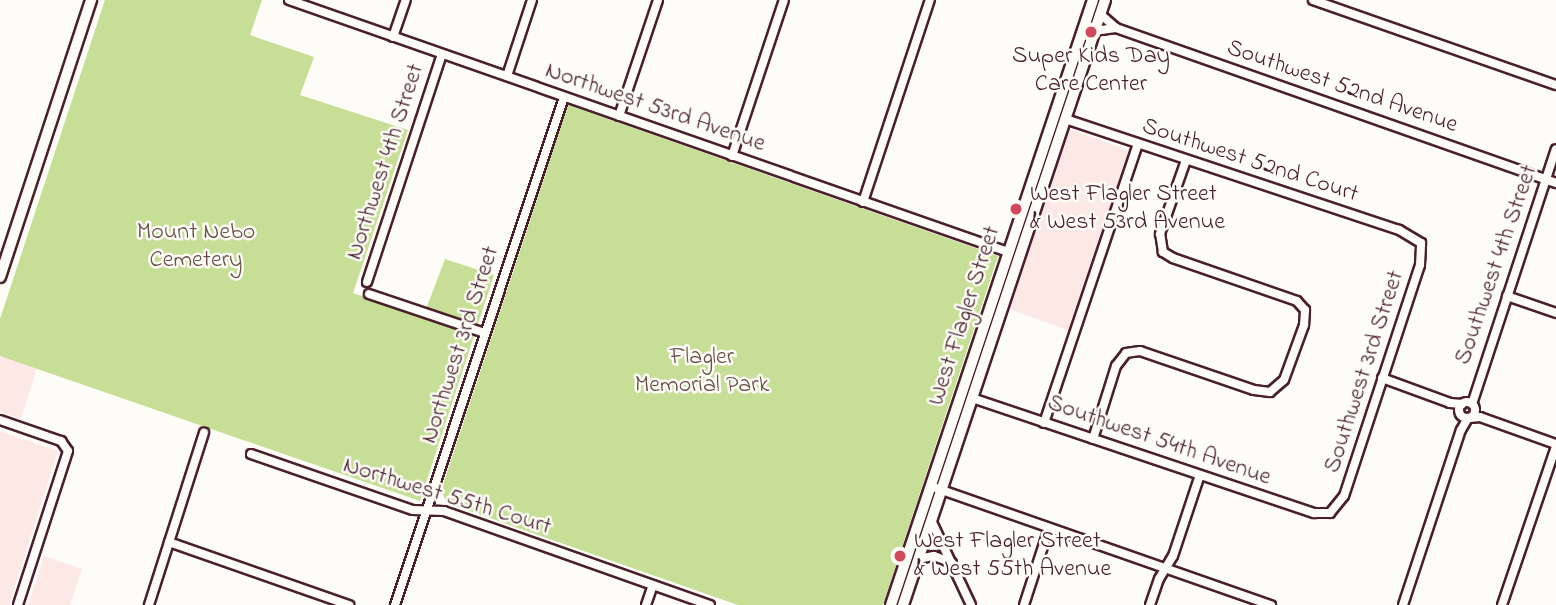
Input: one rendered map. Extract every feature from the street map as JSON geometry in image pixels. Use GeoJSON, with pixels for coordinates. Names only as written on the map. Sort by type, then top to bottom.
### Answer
{"type":"FeatureCollection","features":[{"type":"Feature","properties":{"kind":"main road"},"geometry":{"type":"LineString","coordinates":[[0,276],[91,0]]}},
{"type":"Feature","properties":{"kind":"main road","name":"West Flagler Street"},"geometry":{"type":"LineString","coordinates":[[891,605],[925,500],[936,487],[972,398],[983,349],[1011,281],[1015,232],[1093,0]]}},
{"type":"Feature","properties":{"kind":"main road","name":"West Flagler Street"},"geometry":{"type":"LineString","coordinates":[[903,605],[931,520],[936,487],[1014,253],[1065,119],[1105,0]]}},
{"type":"Feature","properties":{"kind":"main road"},"geometry":{"type":"LineString","coordinates":[[1064,84],[1065,119]]}},
{"type":"Feature","properties":{"kind":"main road"},"geometry":{"type":"LineString","coordinates":[[925,500],[931,520]]}},
{"type":"Feature","properties":{"kind":"street","name":"Northwest 53rd Avenue"},"geometry":{"type":"LineString","coordinates":[[289,0],[1014,253]]}},
{"type":"Feature","properties":{"kind":"street"},"geometry":{"type":"LineString","coordinates":[[393,37],[406,0]]}},
{"type":"Feature","properties":{"kind":"street"},"geometry":{"type":"LineString","coordinates":[[507,76],[532,0]]}},
{"type":"Feature","properties":{"kind":"street"},"geometry":{"type":"LineString","coordinates":[[619,116],[658,0]]}},
{"type":"Feature","properties":{"kind":"street"},"geometry":{"type":"LineString","coordinates":[[732,156],[783,0]]}},
{"type":"Feature","properties":{"kind":"street"},"geometry":{"type":"LineString","coordinates":[[863,202],[930,0]]}},
{"type":"Feature","properties":{"kind":"street"},"geometry":{"type":"LineString","coordinates":[[1313,0],[1556,85]]}},
{"type":"Feature","properties":{"kind":"street","name":"Southwest 52nd Avenue"},"geometry":{"type":"LineString","coordinates":[[1100,14],[1116,28],[1556,183]]}},
{"type":"Feature","properties":{"kind":"street","name":"Southwest 52nd Avenue"},"geometry":{"type":"LineString","coordinates":[[1094,31],[1116,28]]}},
{"type":"Feature","properties":{"kind":"street","name":"Northwest 4th Street"},"geometry":{"type":"LineString","coordinates":[[367,282],[442,54]]}},
{"type":"Feature","properties":{"kind":"street","name":"Northwest 3rd Street"},"geometry":{"type":"LineString","coordinates":[[395,605],[564,97]]}},
{"type":"Feature","properties":{"kind":"street","name":"Southwest 52nd Court"},"geometry":{"type":"LineString","coordinates":[[1065,119],[1399,230],[1421,243]]}},
{"type":"Feature","properties":{"kind":"street"},"geometry":{"type":"LineString","coordinates":[[1044,423],[1138,144]]}},
{"type":"Feature","properties":{"kind":"street","name":"Southwest 4th Street"},"geometry":{"type":"LineString","coordinates":[[1403,605],[1556,149]]}},
{"type":"Feature","properties":{"kind":"street"},"geometry":{"type":"LineString","coordinates":[[1093,439],[1116,366],[1126,353],[1140,351],[1260,392],[1277,389],[1286,377],[1304,325],[1304,306],[1289,297],[1173,258],[1162,250],[1160,234],[1186,160]]}},
{"type":"Feature","properties":{"kind":"street","name":"Southwest 3rd Street"},"geometry":{"type":"LineString","coordinates":[[1335,510],[1344,496],[1420,265],[1421,243]]}},
{"type":"Feature","properties":{"kind":"street"},"geometry":{"type":"LineString","coordinates":[[369,294],[485,333]]}},
{"type":"Feature","properties":{"kind":"street"},"geometry":{"type":"LineString","coordinates":[[1507,296],[1556,313]]}},
{"type":"Feature","properties":{"kind":"street"},"geometry":{"type":"LineString","coordinates":[[1382,378],[1556,445],[1502,605]]}},
{"type":"Feature","properties":{"kind":"street","name":"Southwest 54th Avenue"},"geometry":{"type":"LineString","coordinates":[[972,398],[1318,514],[1335,510]]}},
{"type":"Feature","properties":{"kind":"street"},"geometry":{"type":"LineString","coordinates":[[0,419],[61,441],[67,447],[68,454],[18,605]]}},
{"type":"Feature","properties":{"kind":"street"},"geometry":{"type":"LineString","coordinates":[[149,605],[204,433]]}},
{"type":"Feature","properties":{"kind":"street","name":"Northwest 55th Court"},"geometry":{"type":"LineString","coordinates":[[251,454],[413,510],[444,511],[710,605]]}},
{"type":"Feature","properties":{"kind":"street"},"geometry":{"type":"LineString","coordinates":[[1150,605],[1173,555],[1200,475]]}},
{"type":"Feature","properties":{"kind":"street"},"geometry":{"type":"LineString","coordinates":[[936,487],[1271,605]]}},
{"type":"Feature","properties":{"kind":"street"},"geometry":{"type":"LineString","coordinates":[[931,520],[971,605]]}},
{"type":"Feature","properties":{"kind":"street"},"geometry":{"type":"LineString","coordinates":[[1024,605],[1049,528]]}},
{"type":"Feature","properties":{"kind":"street"},"geometry":{"type":"LineString","coordinates":[[169,542],[349,605]]}},
{"type":"Feature","properties":{"kind":"street"},"geometry":{"type":"LineString","coordinates":[[918,559],[934,556],[952,563]]}},
{"type":"Feature","properties":{"kind":"street"},"geometry":{"type":"LineString","coordinates":[[646,605],[653,585]]}},
{"type":"Feature","properties":{"kind":"shaded area"},"geometry":{"type":"Polygon","coordinates":[[[1069,129],[1131,151],[1070,331],[1006,308],[1069,129]]]}},
{"type":"Feature","properties":{"kind":"shaded area"},"geometry":{"type":"Polygon","coordinates":[[[0,356],[37,368],[21,419],[0,412],[0,356]]]}},
{"type":"Feature","properties":{"kind":"shaded area"},"geometry":{"type":"Polygon","coordinates":[[[0,431],[58,451],[9,605],[0,605],[0,431]]]}},
{"type":"Feature","properties":{"kind":"shaded area"},"geometry":{"type":"Polygon","coordinates":[[[44,556],[82,569],[70,605],[28,605],[44,556]]]}},
{"type":"Feature","properties":{"kind":"green space","name":"Mount Nebo Cemetery"},"geometry":{"type":"Polygon","coordinates":[[[105,0],[262,0],[250,35],[314,57],[300,95],[408,130],[353,293],[423,317],[445,259],[494,275],[420,501],[0,356],[0,319],[105,0]]]}},
{"type":"Feature","properties":{"kind":"green space","name":"Flagler Memorial Park"},"geometry":{"type":"Polygon","coordinates":[[[568,105],[998,256],[883,605],[738,605],[447,503],[441,491],[568,105]]]}},
{"type":"Feature","properties":{"kind":"place","name":"Super Kids Day Care Center"},"geometry":{"type":"Point","coordinates":[1091,32]}},
{"type":"Feature","properties":{"kind":"place","name":"West Flagler Street & West 53rd Avenue"},"geometry":{"type":"Point","coordinates":[1016,209]}},
{"type":"Feature","properties":{"kind":"place","name":"West Flagler Street & West 55th Avenue"},"geometry":{"type":"Point","coordinates":[900,556]}}]}
